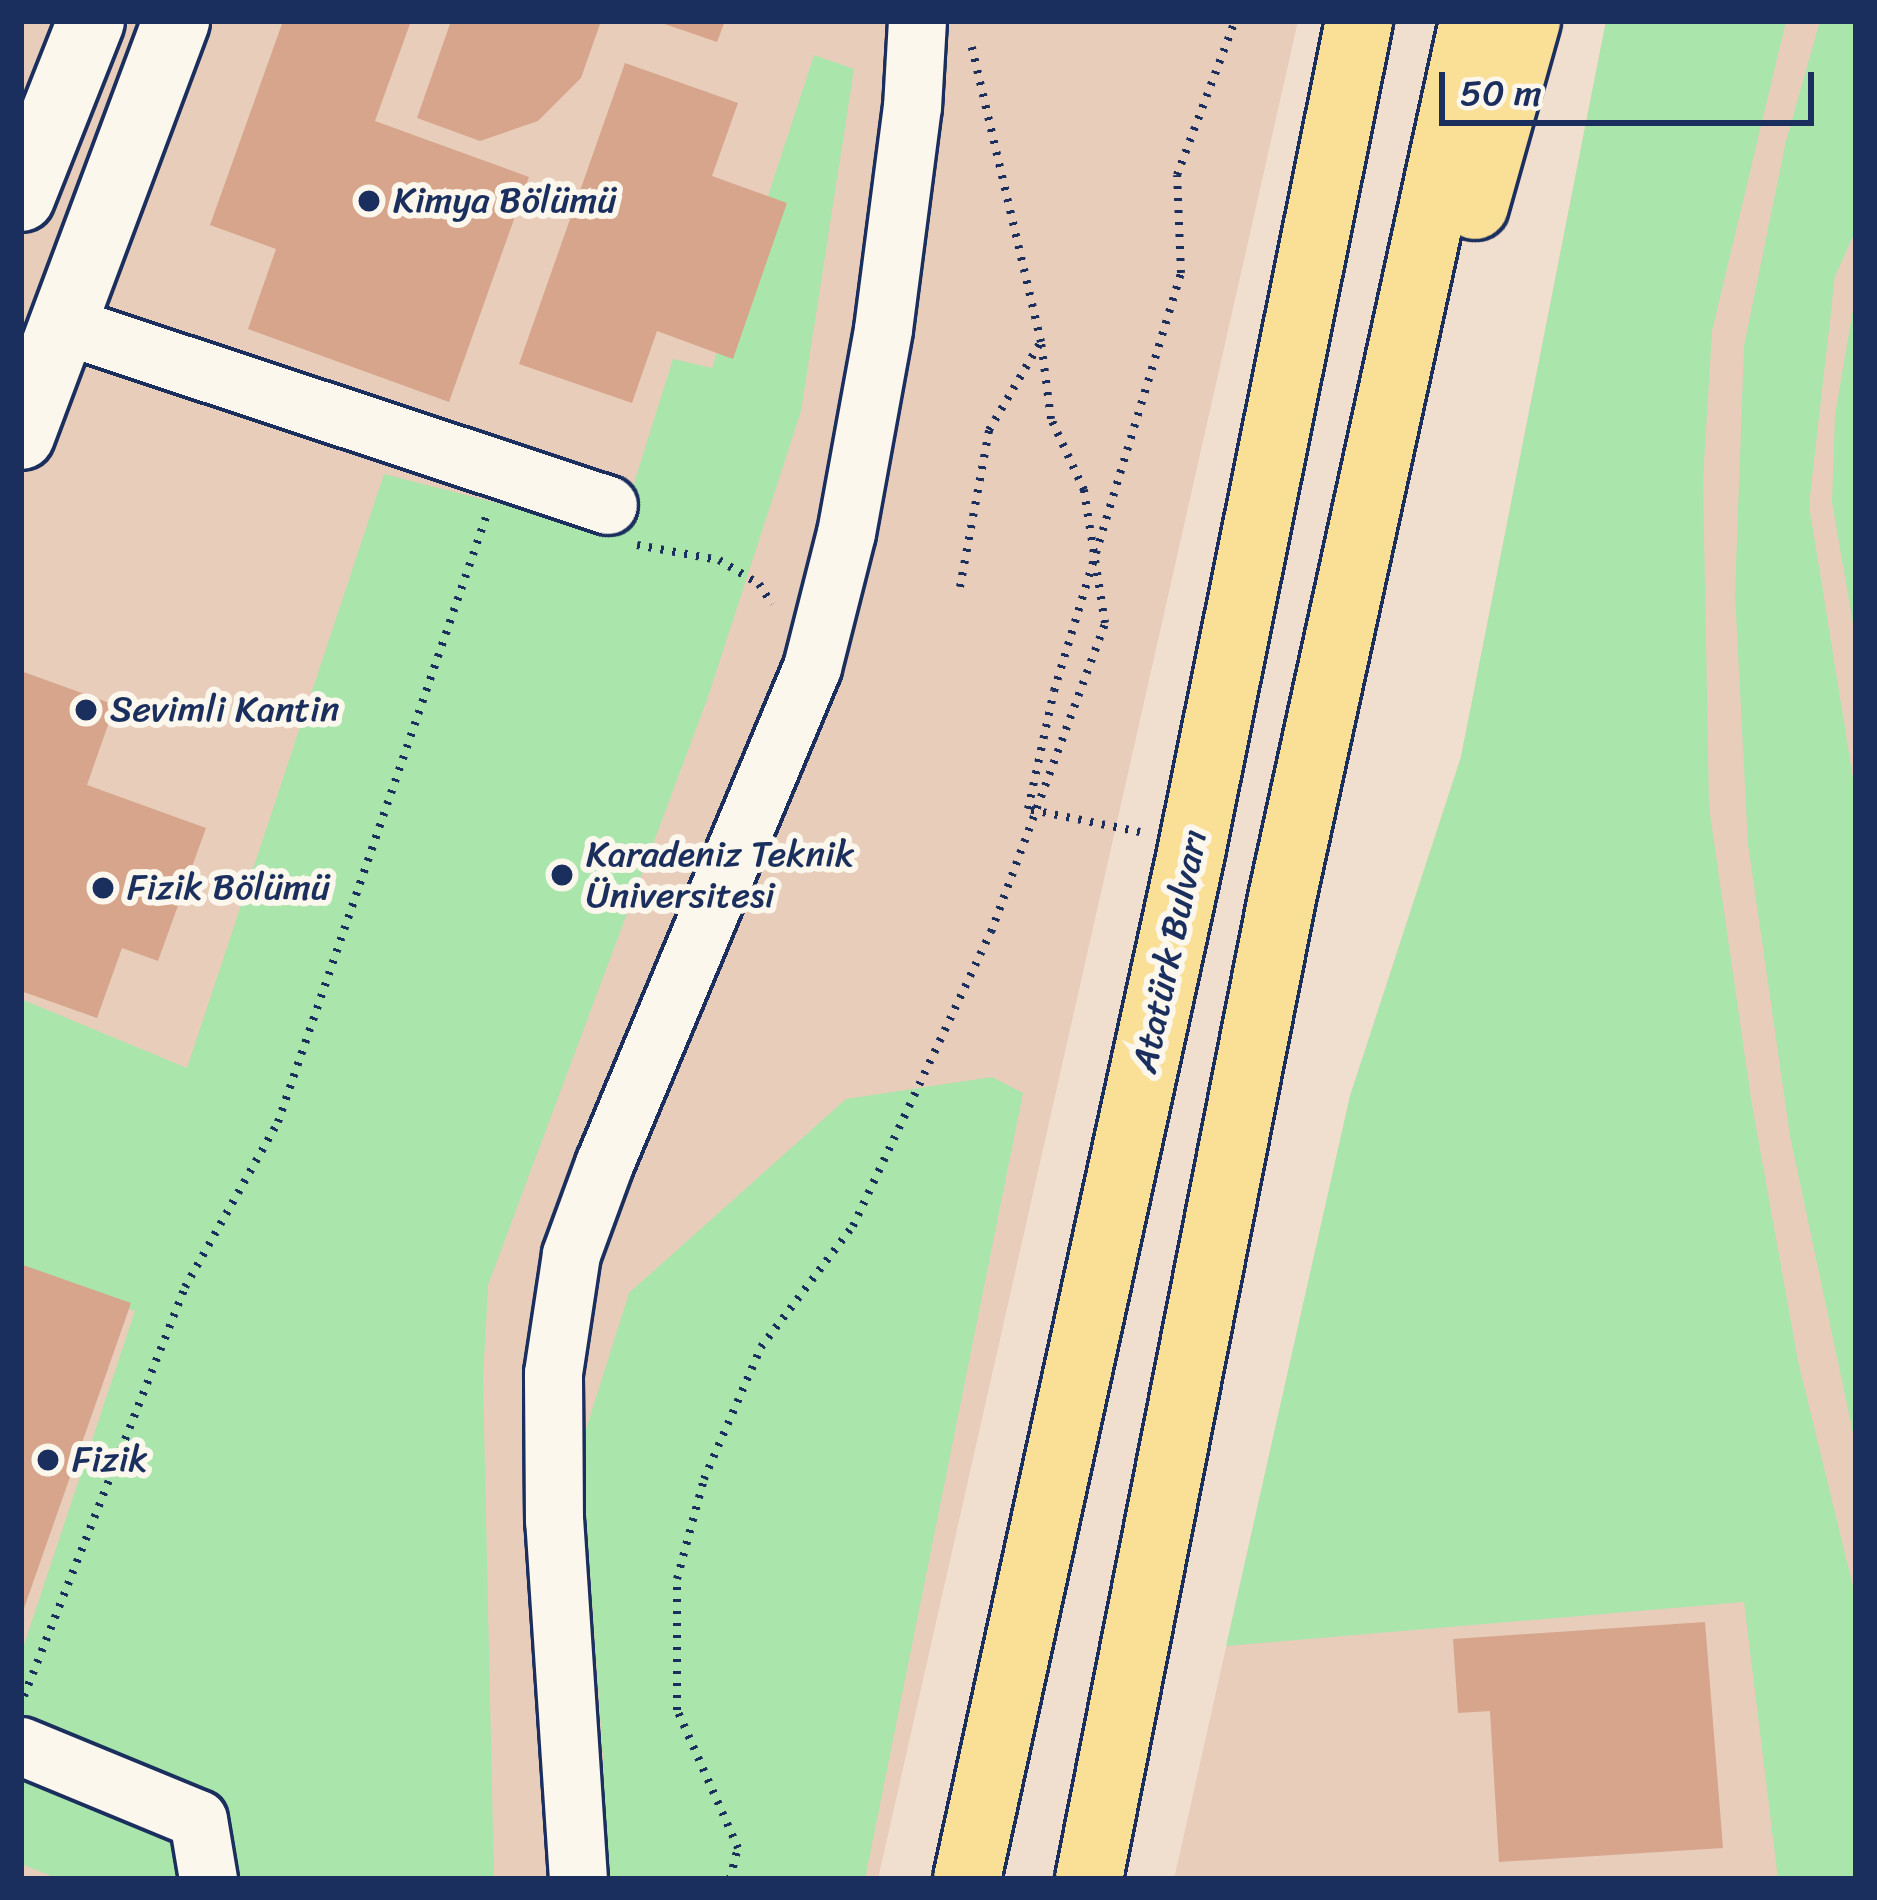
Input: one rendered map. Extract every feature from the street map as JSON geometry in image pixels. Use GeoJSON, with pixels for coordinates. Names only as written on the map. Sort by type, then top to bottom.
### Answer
{"type":"FeatureCollection","features":[{"type":"Feature","properties":{"kind":"highway","name":"Atatürk Bulvarı"},"geometry":{"type":"LineString","coordinates":[[968,1879],[1191,854],[1359,21]]}},
{"type":"Feature","properties":{"kind":"highway"},"geometry":{"type":"LineString","coordinates":[[1089,1879],[1282,898],[1473,21]]}},
{"type":"Feature","properties":{"kind":"highway"},"geometry":{"type":"LineString","coordinates":[[1282,898],[1527,21]]}},
{"type":"Feature","properties":{"kind":"street"},"geometry":{"type":"LineString","coordinates":[[21,198],[91,21]]}},
{"type":"Feature","properties":{"kind":"street"},"geometry":{"type":"LineString","coordinates":[[21,436],[176,21]]}},
{"type":"Feature","properties":{"kind":"street"},"geometry":{"type":"LineString","coordinates":[[578,1879],[554,1521],[553,1372],[572,1254],[620,1124],[812,667],[846,533],[883,329],[912,106],[942,25]]}},
{"type":"Feature","properties":{"kind":"street"},"geometry":{"type":"LineString","coordinates":[[61,324],[502,470],[617,524]]}},
{"type":"Feature","properties":{"kind":"street"},"geometry":{"type":"LineString","coordinates":[[21,1746],[198,1820],[208,1879]]}},
{"type":"Feature","properties":{"kind":"path"},"geometry":{"type":"LineString","coordinates":[[1140,832],[1028,809],[1054,691],[1181,273],[1177,175],[1235,21]]}},
{"type":"Feature","properties":{"kind":"path"},"geometry":{"type":"LineString","coordinates":[[730,1879],[738,1848],[677,1710],[677,1579],[704,1479],[761,1347],[853,1226],[991,932],[1105,623],[1084,490],[1051,419],[1041,342],[942,25]]}},
{"type":"Feature","properties":{"kind":"path"},"geometry":{"type":"LineString","coordinates":[[960,587],[989,430],[1041,342]]}},
{"type":"Feature","properties":{"kind":"path"},"geometry":{"type":"LineString","coordinates":[[21,1702],[185,1286],[278,1122],[502,470]]}},
{"type":"Feature","properties":{"kind":"path"},"geometry":{"type":"LineString","coordinates":[[617,524],[719,560],[759,584],[812,667]]}},
{"type":"Feature","properties":{"kind":"shaded area","name":"Karadeniz Teknik Üniversitesi"},"geometry":{"type":"Polygon","coordinates":[[[21,21],[1298,21],[878,1879],[21,1879],[21,21]]]}},
{"type":"Feature","properties":{"kind":"shaded area"},"geometry":{"type":"Polygon","coordinates":[[[1606,21],[1856,21],[1856,1879],[1174,1879],[1350,1096],[1461,757],[1606,21]]]}},
{"type":"Feature","properties":{"kind":"green space"},"geometry":{"type":"Polygon","coordinates":[[[1606,21],[1786,21],[1712,331],[1703,479],[1709,807],[1751,1099],[1798,1361],[1856,1599],[1856,1879],[1778,1879],[1744,1602],[1226,1646],[1350,1096],[1461,757],[1606,21]]]}},
{"type":"Feature","properties":{"kind":"green space"},"geometry":{"type":"Polygon","coordinates":[[[1820,21],[1856,21],[1856,230],[1835,276],[1809,505],[1856,797],[1856,1447],[1790,1136],[1748,844],[1735,594],[1744,346],[1786,141],[1820,21]]]}},
{"type":"Feature","properties":{"kind":"green space"},"geometry":{"type":"Polygon","coordinates":[[[814,55],[854,69],[801,411],[708,697],[488,1285],[483,1380],[494,1879],[59,1879],[21,1864],[21,1654],[135,1311],[21,1269],[21,999],[187,1068],[384,474],[618,534],[673,359],[712,368],[814,55]]]}},
{"type":"Feature","properties":{"kind":"green space"},"geometry":{"type":"Polygon","coordinates":[[[1856,292],[1856,641],[1832,502],[1835,415],[1856,292]]]}},
{"type":"Feature","properties":{"kind":"green space"},"geometry":{"type":"Polygon","coordinates":[[[992,1077],[1023,1093],[865,1879],[605,1879],[603,1756],[581,1445],[629,1293],[846,1099],[992,1077]]]}},
{"type":"Feature","properties":{"kind":"building","name":"Kimya Bölümü"},"geometry":{"type":"Polygon","coordinates":[[[283,21],[411,21],[375,121],[529,177],[449,402],[248,329],[276,249],[210,225],[283,21]]]}},
{"type":"Feature","properties":{"kind":"building"},"geometry":{"type":"Polygon","coordinates":[[[451,21],[601,21],[581,78],[538,121],[480,141],[417,118],[451,21]]]}},
{"type":"Feature","properties":{"kind":"building"},"geometry":{"type":"Polygon","coordinates":[[[656,21],[725,21],[717,42],[656,21]]]}},
{"type":"Feature","properties":{"kind":"building"},"geometry":{"type":"Polygon","coordinates":[[[625,63],[738,103],[712,176],[787,203],[733,359],[657,331],[632,403],[519,364],[625,63]]]}},
{"type":"Feature","properties":{"kind":"building","name":"Fizik Bölümü"},"geometry":{"type":"Polygon","coordinates":[[[21,671],[115,705],[87,785],[206,828],[158,961],[122,948],[97,1018],[21,991],[21,671]]]}},
{"type":"Feature","properties":{"kind":"building","name":"Fizik"},"geometry":{"type":"Polygon","coordinates":[[[23,1265],[131,1303],[22,1614],[21,1270],[23,1265]]]}},
{"type":"Feature","properties":{"kind":"building"},"geometry":{"type":"Polygon","coordinates":[[[1705,1622],[1723,1848],[1499,1862],[1490,1711],[1458,1713],[1453,1639],[1705,1622]]]}},
{"type":"Feature","properties":{"kind":"place","name":"Kimya Bölümü"},"geometry":{"type":"Point","coordinates":[369,201]}},
{"type":"Feature","properties":{"kind":"place","name":"Sevimli Kantin"},"geometry":{"type":"Point","coordinates":[86,710]}},
{"type":"Feature","properties":{"kind":"place","name":"Karadeniz Teknik Üniversitesi"},"geometry":{"type":"Point","coordinates":[562,875]}},
{"type":"Feature","properties":{"kind":"place","name":"Fizik Bölümü"},"geometry":{"type":"Point","coordinates":[103,888]}},
{"type":"Feature","properties":{"kind":"place","name":"Fizik"},"geometry":{"type":"Point","coordinates":[48,1460]}}]}
